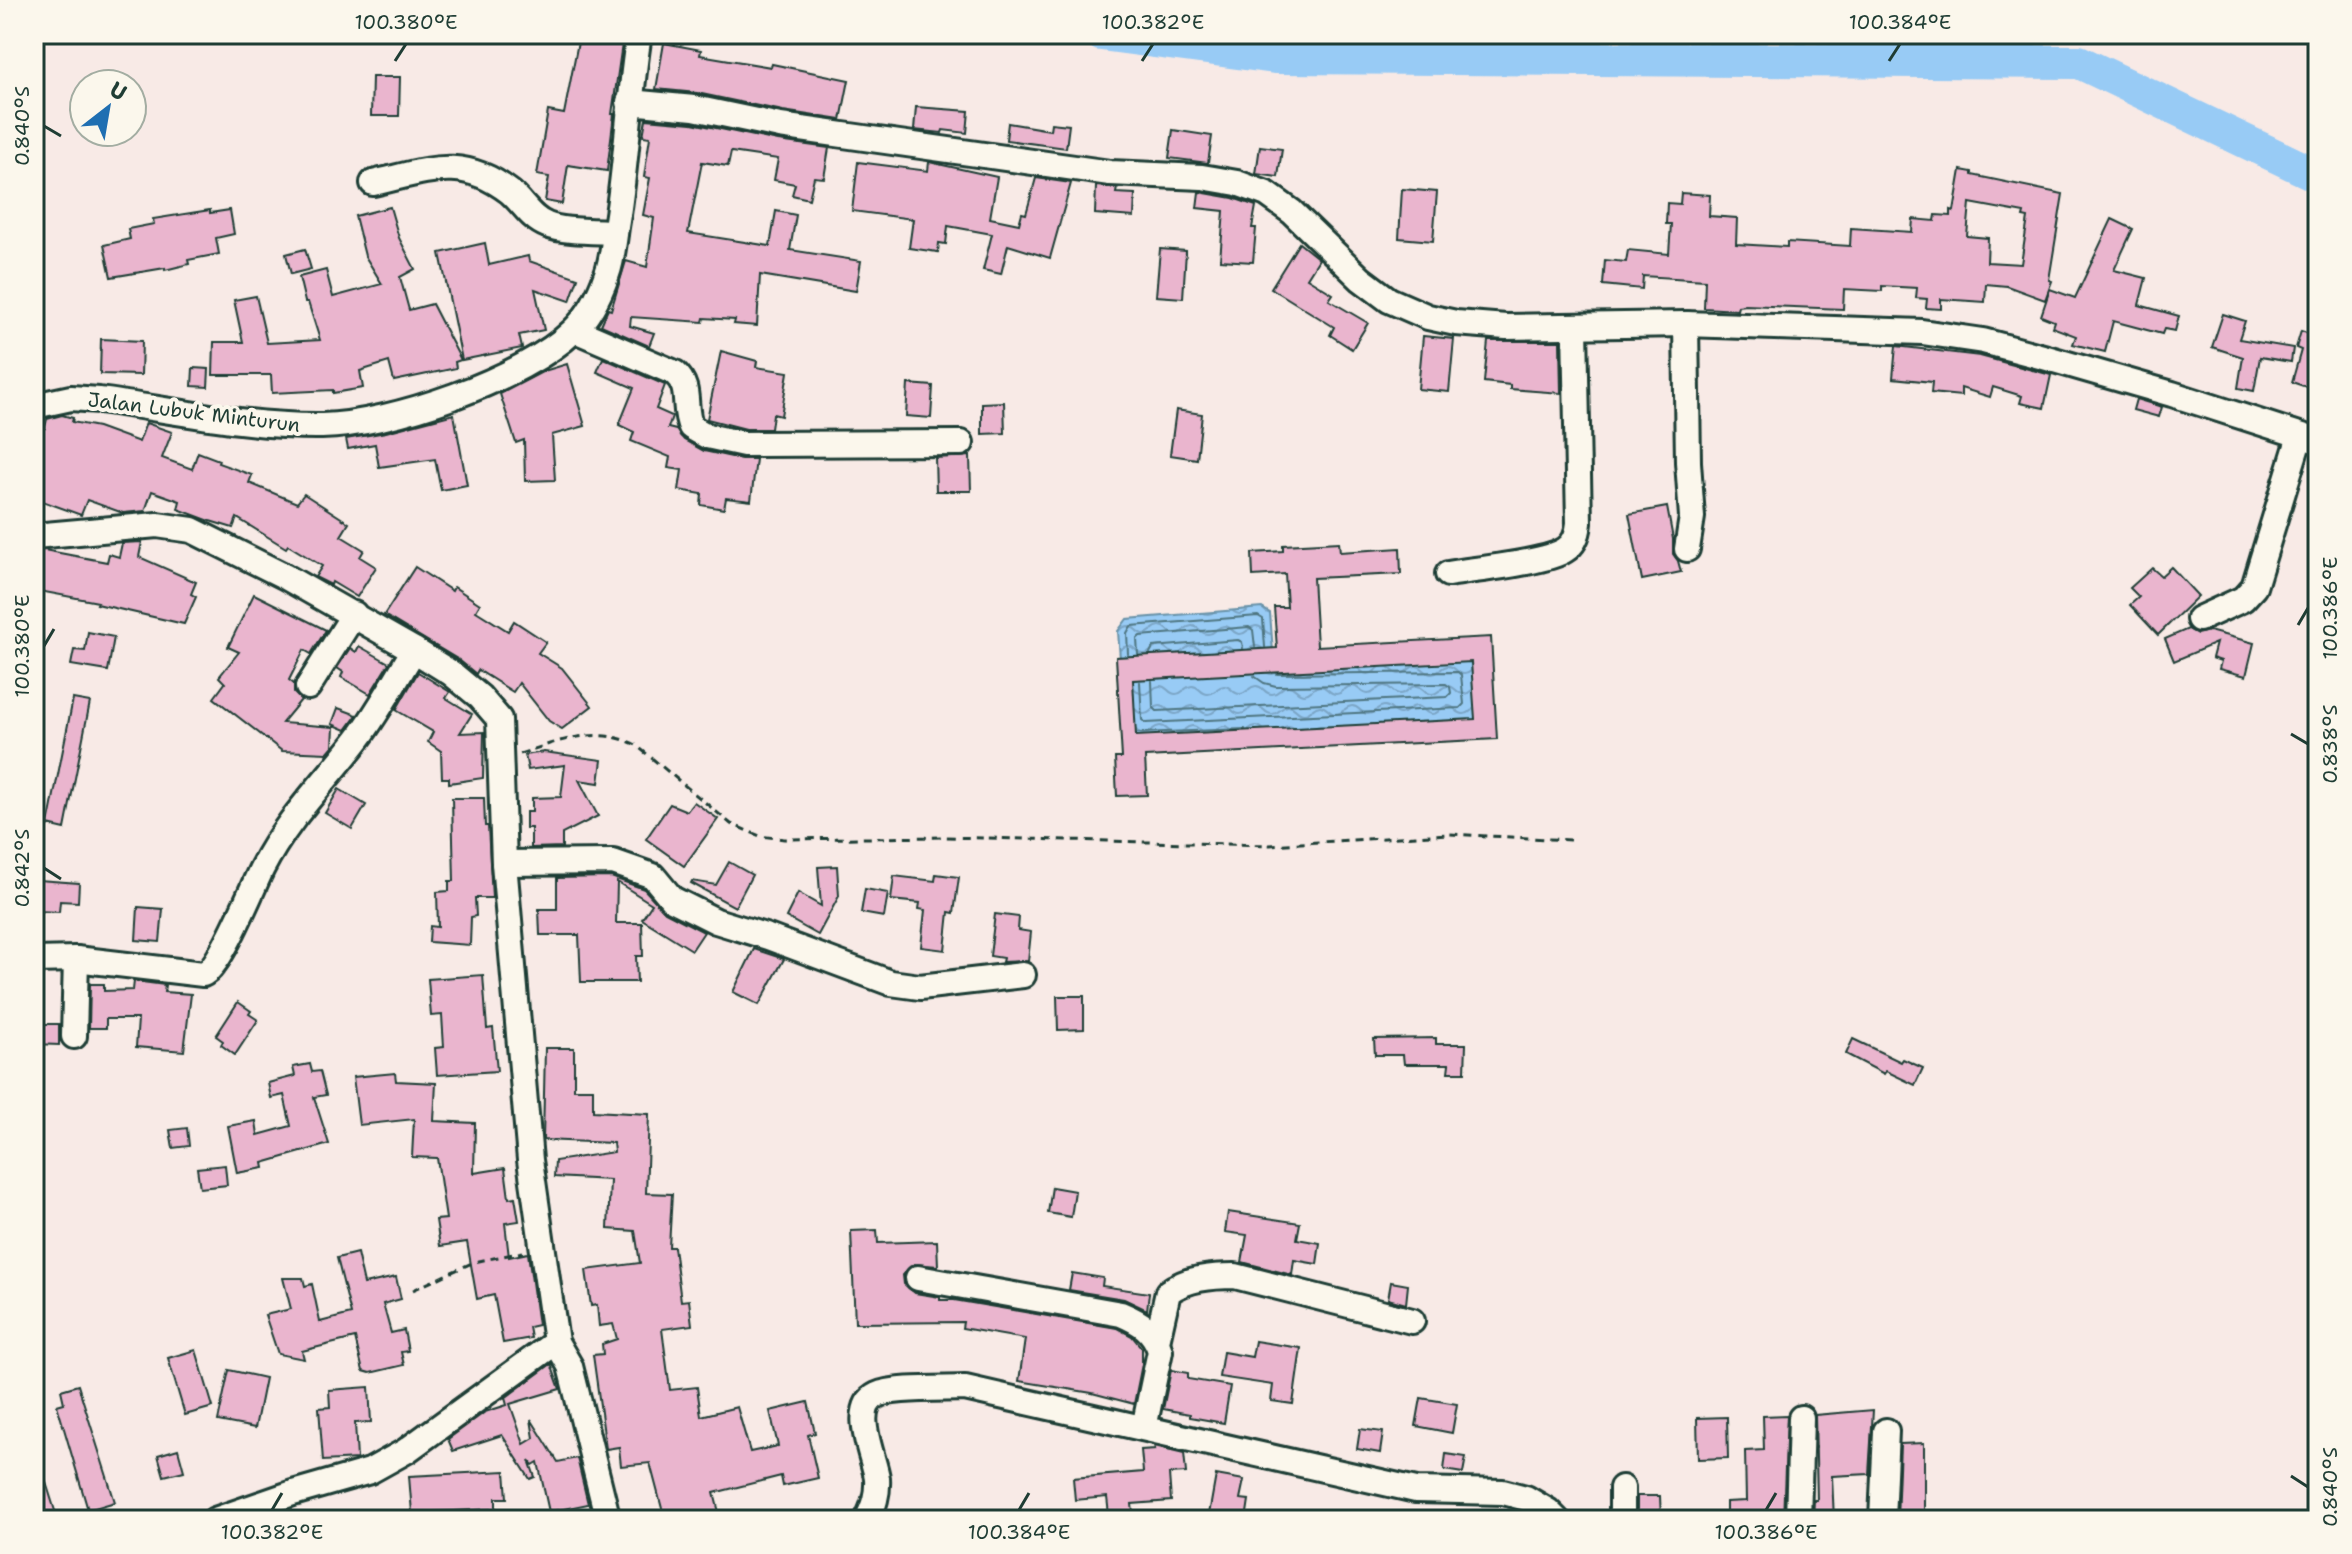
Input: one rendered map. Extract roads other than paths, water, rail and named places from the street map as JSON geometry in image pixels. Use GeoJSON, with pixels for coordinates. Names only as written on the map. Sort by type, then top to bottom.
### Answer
{"type":"FeatureCollection","features":[{"type":"Feature","properties":{"kind":"street","name":"Jalan Lubuk Minturun"},"geometry":{"type":"LineString","coordinates":[[34,406],[71,398],[270,424],[356,424],[447,398],[523,367],[575,330],[600,292],[609,270],[639,34]]}},
{"type":"Feature","properties":{"kind":"street"},"geometry":{"type":"LineString","coordinates":[[630,92],[780,126],[1110,173],[1202,177],[1237,183],[1267,194],[1292,212],[1361,279],[1389,300],[1428,317],[1456,323],[1506,327],[1686,324],[1922,332],[1983,341],[2158,390],[2309,438],[2254,587],[2243,599],[2199,619]]}},
{"type":"Feature","properties":{"kind":"street"},"geometry":{"type":"LineString","coordinates":[[373,183],[438,168],[463,168],[481,174],[509,192],[536,220],[551,227],[615,232]]}},
{"type":"Feature","properties":{"kind":"street"},"geometry":{"type":"LineString","coordinates":[[1686,324],[1692,517],[1687,549]]}},
{"type":"Feature","properties":{"kind":"street"},"geometry":{"type":"LineString","coordinates":[[1448,574],[1551,557],[1568,549],[1574,542],[1579,523],[1575,327]]}},
{"type":"Feature","properties":{"kind":"street"},"geometry":{"type":"LineString","coordinates":[[575,330],[675,373],[686,390],[685,408],[691,427],[707,436],[744,444],[961,443]]}},
{"type":"Feature","properties":{"kind":"street"},"geometry":{"type":"LineString","coordinates":[[34,536],[157,525],[192,530],[230,547],[354,614],[414,650],[451,673],[480,697],[499,719],[504,863],[530,1160],[556,1342],[570,1366],[608,1520]]}},
{"type":"Feature","properties":{"kind":"street"},"geometry":{"type":"LineString","coordinates":[[308,687],[354,614]]}},
{"type":"Feature","properties":{"kind":"street"},"geometry":{"type":"LineString","coordinates":[[34,960],[76,959],[209,972],[222,955],[265,863],[312,794],[361,735],[414,650]]}},
{"type":"Feature","properties":{"kind":"street"},"geometry":{"type":"LineString","coordinates":[[504,863],[613,862],[653,876],[672,899],[716,921],[891,983],[920,987],[1023,975]]}},
{"type":"Feature","properties":{"kind":"street"},"geometry":{"type":"LineString","coordinates":[[74,1036],[76,959]]}},
{"type":"Feature","properties":{"kind":"street"},"geometry":{"type":"LineString","coordinates":[[1157,1341],[1168,1292],[1187,1282],[1216,1276],[1235,1276],[1412,1321]]}},
{"type":"Feature","properties":{"kind":"street"},"geometry":{"type":"LineString","coordinates":[[918,1278],[1121,1314],[1137,1321],[1149,1330],[1160,1351],[1144,1428]]}},
{"type":"Feature","properties":{"kind":"street"},"geometry":{"type":"LineString","coordinates":[[215,1520],[370,1471],[406,1451],[556,1342]]}},
{"type":"Feature","properties":{"kind":"street"},"geometry":{"type":"LineString","coordinates":[[867,1520],[876,1499],[877,1477],[864,1422],[865,1408],[875,1396],[894,1392],[965,1388],[1416,1490],[1503,1492],[1526,1498],[1557,1520]]}},
{"type":"Feature","properties":{"kind":"street"},"geometry":{"type":"LineString","coordinates":[[1798,1520],[1801,1418]]}},
{"type":"Feature","properties":{"kind":"street"},"geometry":{"type":"LineString","coordinates":[[1882,1520],[1886,1431]]}},
{"type":"Feature","properties":{"kind":"street"},"geometry":{"type":"LineString","coordinates":[[1622,1488],[1622,1520]]}},
{"type":"Feature","properties":{"kind":"water"},"geometry":{"type":"Polygon","coordinates":[[[1262,608],[1270,613],[1273,652],[1470,655],[1478,722],[1140,742],[1125,731],[1118,631],[1127,619],[1262,608]]]}},
{"type":"Feature","properties":{"kind":"waterway"},"geometry":{"type":"LineString","coordinates":[[1101,34],[1275,57],[2079,62],[2318,176]]}}]}
